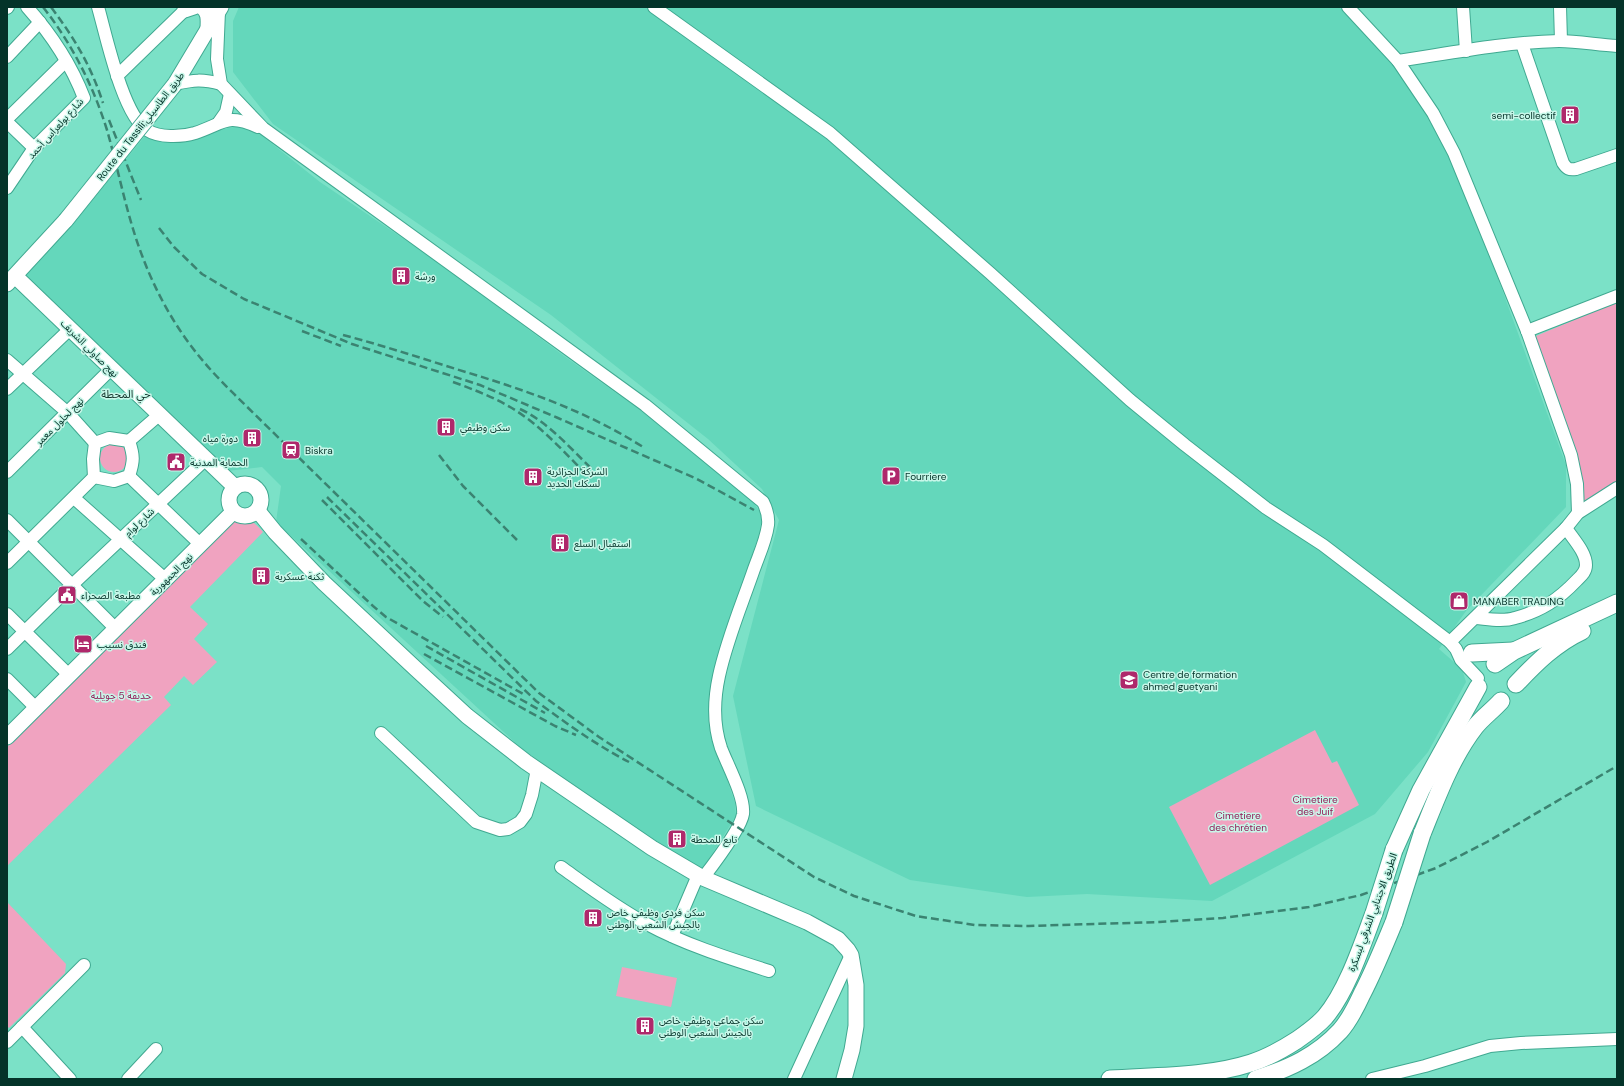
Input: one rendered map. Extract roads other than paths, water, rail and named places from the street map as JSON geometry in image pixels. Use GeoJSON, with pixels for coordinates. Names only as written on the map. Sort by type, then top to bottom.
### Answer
{"type":"FeatureCollection","features":[{"type":"Feature","properties":{"kind":"highway"},"geometry":{"type":"LineString","coordinates":[[1617,603],[1514,651],[1486,667],[1481,672],[1478,682],[1481,694],[1494,702],[1508,698],[1513,692],[1516,684],[1550,650],[1567,638],[1617,615]]}},
{"type":"Feature","properties":{"kind":"highway"},"geometry":{"type":"LineString","coordinates":[[1459,648],[1514,651]]}},
{"type":"Feature","properties":{"kind":"highway"},"geometry":{"type":"LineString","coordinates":[[1493,664],[1507,667],[1512,671],[1516,684]]}},
{"type":"Feature","properties":{"kind":"highway","name":"الطريق الاجتنابي الشرقي لبسكرة"},"geometry":{"type":"LineString","coordinates":[[1110,1079],[1200,1073],[1251,1063],[1272,1055],[1290,1044],[1308,1032],[1325,1017],[1338,998],[1356,960],[1374,913],[1394,850],[1421,790],[1478,682]]}},
{"type":"Feature","properties":{"kind":"highway","name":"الطريق الاجتنابي الشرقي لبسكرة"},"geometry":{"type":"LineString","coordinates":[[1256,1079],[1276,1073],[1300,1062],[1321,1049],[1341,1030],[1356,1008],[1375,968],[1394,922],[1422,834],[1439,790],[1460,749],[1476,726],[1501,701]]}},
{"type":"Feature","properties":{"kind":"main road"},"geometry":{"type":"LineString","coordinates":[[202,7],[208,16],[208,30]]}},
{"type":"Feature","properties":{"kind":"main road","name":"Route du Tassili;طريق الطاسيلي"},"geometry":{"type":"LineString","coordinates":[[11,280],[66,220],[175,84],[220,9]]}},
{"type":"Feature","properties":{"kind":"main road","name":"نهج صاولي الشربف"},"geometry":{"type":"LineString","coordinates":[[11,280],[70,329],[235,487]]}},
{"type":"Feature","properties":{"kind":"main road"},"geometry":{"type":"LineString","coordinates":[[240,485],[250,485],[259,491],[262,501],[258,511],[248,517],[237,515],[233,512],[230,507],[229,496],[235,487],[240,485]]}},
{"type":"Feature","properties":{"kind":"main road"},"geometry":{"type":"LineString","coordinates":[[258,511],[275,532],[324,583],[416,669],[467,716],[537,769],[647,844],[701,877],[820,929],[838,939],[851,955],[856,1000],[856,1026],[852,1050],[844,1079]]}},
{"type":"Feature","properties":{"kind":"main road","name":"نهج الجمهورية"},"geometry":{"type":"LineString","coordinates":[[7,737],[233,512]]}},
{"type":"Feature","properties":{"kind":"street","name":"شارع بولعراس أحمد"},"geometry":{"type":"LineString","coordinates":[[7,188],[34,148],[84,98],[79,84],[66,61],[40,22],[27,7]]}},
{"type":"Feature","properties":{"kind":"street"},"geometry":{"type":"LineString","coordinates":[[98,7],[117,76],[128,105],[137,122],[147,131],[175,135],[193,133],[219,122],[239,120],[263,128]]}},
{"type":"Feature","properties":{"kind":"street"},"geometry":{"type":"LineString","coordinates":[[654,7],[830,133],[990,273],[1130,400],[1254,498],[1347,562],[1459,648],[1493,664]]}},
{"type":"Feature","properties":{"kind":"street"},"geometry":{"type":"LineString","coordinates":[[1348,7],[1398,61],[1430,107],[1454,154],[1527,331],[1571,455],[1577,484],[1578,513]]}},
{"type":"Feature","properties":{"kind":"street"},"geometry":{"type":"LineString","coordinates":[[1463,7],[1466,51]]}},
{"type":"Feature","properties":{"kind":"street"},"geometry":{"type":"LineString","coordinates":[[1560,7],[1561,41]]}},
{"type":"Feature","properties":{"kind":"street"},"geometry":{"type":"LineString","coordinates":[[117,76],[189,8]]}},
{"type":"Feature","properties":{"kind":"street"},"geometry":{"type":"LineString","coordinates":[[220,9],[217,59],[221,84]]}},
{"type":"Feature","properties":{"kind":"street"},"geometry":{"type":"LineString","coordinates":[[7,57],[40,22]]}},
{"type":"Feature","properties":{"kind":"street"},"geometry":{"type":"LineString","coordinates":[[1398,61],[1522,44],[1561,41],[1617,46]]}},
{"type":"Feature","properties":{"kind":"street"},"geometry":{"type":"LineString","coordinates":[[1522,44],[1566,168],[1570,170],[1576,169],[1617,155]]}},
{"type":"Feature","properties":{"kind":"street"},"geometry":{"type":"LineString","coordinates":[[34,148],[7,120],[66,61]]}},
{"type":"Feature","properties":{"kind":"street"},"geometry":{"type":"LineString","coordinates":[[175,84],[194,79],[207,80],[221,84],[263,128],[645,405],[763,502],[768,512],[768,526],[762,548],[726,651],[719,676],[716,699],[716,730],[721,747],[741,797],[743,815],[737,828],[701,877],[672,936]]}},
{"type":"Feature","properties":{"kind":"street"},"geometry":{"type":"LineString","coordinates":[[219,122],[226,112],[230,94]]}},
{"type":"Feature","properties":{"kind":"street"},"geometry":{"type":"LineString","coordinates":[[1527,331],[1617,296]]}},
{"type":"Feature","properties":{"kind":"street"},"geometry":{"type":"LineString","coordinates":[[7,389],[70,329]]}},
{"type":"Feature","properties":{"kind":"street"},"geometry":{"type":"LineString","coordinates":[[7,360],[68,413],[95,443],[93,459],[94,477],[7,563]]}},
{"type":"Feature","properties":{"kind":"street","name":"نهج لحلول معمر"},"geometry":{"type":"LineString","coordinates":[[7,472],[111,369]]}},
{"type":"Feature","properties":{"kind":"street"},"geometry":{"type":"LineString","coordinates":[[95,443],[109,438],[129,441],[159,415]]}},
{"type":"Feature","properties":{"kind":"street"},"geometry":{"type":"LineString","coordinates":[[129,441],[134,462],[129,476]]}},
{"type":"Feature","properties":{"kind":"street","name":"شارع لوام"},"geometry":{"type":"LineString","coordinates":[[7,649],[72,585],[206,460]]}},
{"type":"Feature","properties":{"kind":"street"},"geometry":{"type":"LineString","coordinates":[[94,477],[114,481],[129,476]]}},
{"type":"Feature","properties":{"kind":"street"},"geometry":{"type":"LineString","coordinates":[[129,476],[200,544]]}},
{"type":"Feature","properties":{"kind":"street"},"geometry":{"type":"LineString","coordinates":[[1478,682],[1461,660],[1459,648],[1476,618],[1566,528],[1578,513],[1617,488]]}},
{"type":"Feature","properties":{"kind":"street"},"geometry":{"type":"LineString","coordinates":[[74,498],[122,539],[165,579]]}},
{"type":"Feature","properties":{"kind":"street"},"geometry":{"type":"LineString","coordinates":[[7,520],[116,629]]}},
{"type":"Feature","properties":{"kind":"street"},"geometry":{"type":"LineString","coordinates":[[1476,618],[1504,620],[1515,618],[1550,604],[1562,596],[1584,573],[1586,567],[1584,555],[1566,528]]}},
{"type":"Feature","properties":{"kind":"street"},"geometry":{"type":"LineString","coordinates":[[7,614],[70,675]]}},
{"type":"Feature","properties":{"kind":"street"},"geometry":{"type":"LineString","coordinates":[[7,679],[36,708]]}},
{"type":"Feature","properties":{"kind":"street"},"geometry":{"type":"LineString","coordinates":[[381,733],[476,822],[500,830],[508,829],[520,822],[526,814],[532,795],[537,769]]}},
{"type":"Feature","properties":{"kind":"street"},"geometry":{"type":"LineString","coordinates":[[561,867],[626,912],[672,936],[769,971]]}},
{"type":"Feature","properties":{"kind":"street"},"geometry":{"type":"LineString","coordinates":[[794,1079],[851,955]]}},
{"type":"Feature","properties":{"kind":"street"},"geometry":{"type":"LineString","coordinates":[[7,1042],[84,964]]}},
{"type":"Feature","properties":{"kind":"street"},"geometry":{"type":"LineString","coordinates":[[834,991],[843,989],[848,990],[856,1000]]}},
{"type":"Feature","properties":{"kind":"street"},"geometry":{"type":"LineString","coordinates":[[22,1027],[70,1079]]}},
{"type":"Feature","properties":{"kind":"street"},"geometry":{"type":"LineString","coordinates":[[1372,1079],[1425,1066],[1490,1046],[1521,1043],[1617,1039]]}},
{"type":"Feature","properties":{"kind":"street"},"geometry":{"type":"LineString","coordinates":[[128,1079],[156,1049]]}},
{"type":"Feature","properties":{"kind":"railway"},"geometry":{"type":"LineString","coordinates":[[43,7],[54,21],[72,50],[95,97],[107,130],[132,227],[155,286],[177,326],[194,350],[211,370],[539,693],[599,737],[814,877],[854,896],[916,916],[975,925],[1029,926],[1159,922],[1223,918],[1309,907],[1361,895],[1436,868],[1487,842],[1617,766]]}},
{"type":"Feature","properties":{"kind":"railway"},"geometry":{"type":"LineString","coordinates":[[51,7],[68,30],[82,53],[103,103]]}},
{"type":"Feature","properties":{"kind":"railway"},"geometry":{"type":"LineString","coordinates":[[109,120],[141,200]]}},
{"type":"Feature","properties":{"kind":"railway"},"geometry":{"type":"LineString","coordinates":[[159,228],[174,247],[202,274],[244,299],[352,344],[480,385],[697,479],[754,510]]}},
{"type":"Feature","properties":{"kind":"railway"},"geometry":{"type":"LineString","coordinates":[[302,331],[341,346]]}},
{"type":"Feature","properties":{"kind":"railway"},"geometry":{"type":"LineString","coordinates":[[343,335],[529,393],[576,411],[643,447]]}},
{"type":"Feature","properties":{"kind":"railway"},"geometry":{"type":"LineString","coordinates":[[453,382],[493,398],[525,417],[552,440],[586,474]]}},
{"type":"Feature","properties":{"kind":"railway"},"geometry":{"type":"LineString","coordinates":[[520,409],[530,414],[549,428],[592,469]]}},
{"type":"Feature","properties":{"kind":"railway"},"geometry":{"type":"LineString","coordinates":[[439,455],[463,486],[517,540]]}},
{"type":"Feature","properties":{"kind":"railway"},"geometry":{"type":"LineString","coordinates":[[327,497],[536,701],[593,741],[629,762]]}},
{"type":"Feature","properties":{"kind":"railway"},"geometry":{"type":"LineString","coordinates":[[322,500],[423,601],[443,617]]}},
{"type":"Feature","properties":{"kind":"railway"},"geometry":{"type":"LineString","coordinates":[[301,539],[386,617],[525,695]]}},
{"type":"Feature","properties":{"kind":"railway"},"geometry":{"type":"LineString","coordinates":[[426,646],[545,713]]}},
{"type":"Feature","properties":{"kind":"railway"},"geometry":{"type":"LineString","coordinates":[[424,654],[555,726],[576,735]]}},
{"type":"Feature","properties":{"kind":"place","name":"semi-collectif"},"geometry":{"type":"Point","coordinates":[1570,115]}},
{"type":"Feature","properties":{"kind":"place","name":"ورشة"},"geometry":{"type":"Point","coordinates":[401,276]}},
{"type":"Feature","properties":{"kind":"place","name":"سكن وظيفي"},"geometry":{"type":"Point","coordinates":[446,427]}},
{"type":"Feature","properties":{"kind":"place","name":"دورة مياه"},"geometry":{"type":"Point","coordinates":[252,438]}},
{"type":"Feature","properties":{"kind":"place","name":"Biskra"},"geometry":{"type":"Point","coordinates":[291,450]}},
{"type":"Feature","properties":{"kind":"place","name":"الحماية المدنية"},"geometry":{"type":"Point","coordinates":[176,462]}},
{"type":"Feature","properties":{"kind":"place","name":"Fourriere"},"geometry":{"type":"Point","coordinates":[891,476]}},
{"type":"Feature","properties":{"kind":"place","name":"الشركة الجزائرية لسكك الحديد"},"geometry":{"type":"Point","coordinates":[533,477]}},
{"type":"Feature","properties":{"kind":"place","name":"استقبال السلع"},"geometry":{"type":"Point","coordinates":[560,543]}},
{"type":"Feature","properties":{"kind":"place","name":"ثكنة عسكرية"},"geometry":{"type":"Point","coordinates":[261,576]}},
{"type":"Feature","properties":{"kind":"place","name":"مطبعة الصحراء"},"geometry":{"type":"Point","coordinates":[67,595]}},
{"type":"Feature","properties":{"kind":"place","name":"MANABER TRADING"},"geometry":{"type":"Point","coordinates":[1459,601]}},
{"type":"Feature","properties":{"kind":"place","name":"فندق نسيب"},"geometry":{"type":"Point","coordinates":[83,644]}},
{"type":"Feature","properties":{"kind":"place","name":"Centre de formation ahmed guetyani"},"geometry":{"type":"Point","coordinates":[1129,680]}},
{"type":"Feature","properties":{"kind":"place","name":"تابع للمحطة"},"geometry":{"type":"Point","coordinates":[677,839]}},
{"type":"Feature","properties":{"kind":"place","name":"سكن فردي وظيفي خاص بالجيش الشعبي الوطني"},"geometry":{"type":"Point","coordinates":[593,918]}},
{"type":"Feature","properties":{"kind":"place","name":"سكن جماعي وظيفي خاص بالجيش الشعبي الوطني"},"geometry":{"type":"Point","coordinates":[645,1026]}},
{"type":"Feature","properties":{"kind":"district","name":"حي المحطة"},"geometry":{"type":"Point","coordinates":[126,394]}},
{"type":"Feature","properties":{"kind":"park label","name":"حديقة 5 جويلية"},"geometry":{"type":"Point","coordinates":[121,695]}},
{"type":"Feature","properties":{"kind":"park label","name":"Cimetiere des Juif"},"geometry":{"type":"Point","coordinates":[1315,804]}},
{"type":"Feature","properties":{"kind":"park label","name":"Cimetiere des chrétien"},"geometry":{"type":"Point","coordinates":[1238,820]}}]}
